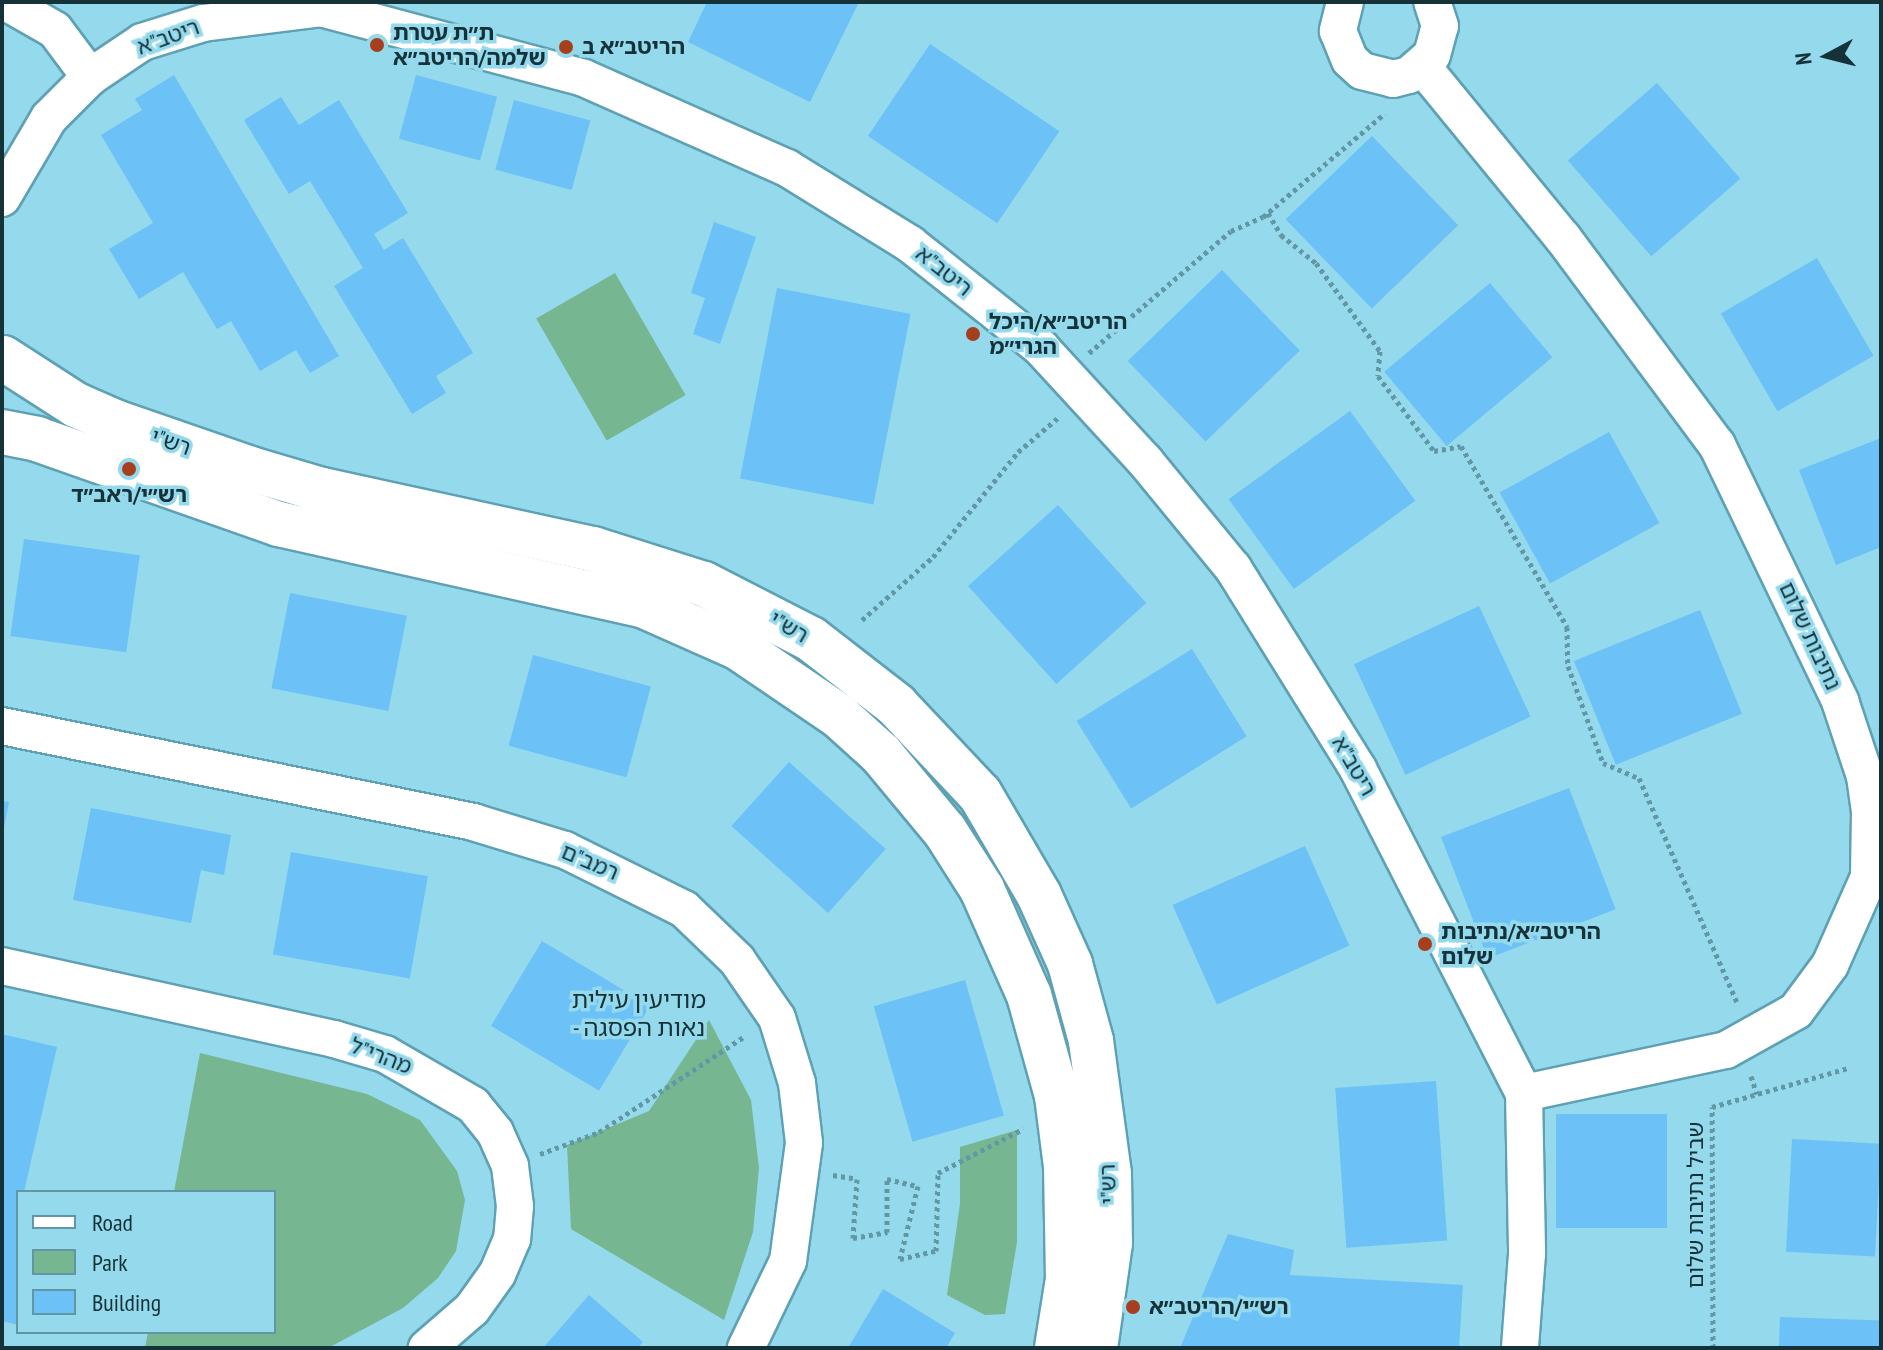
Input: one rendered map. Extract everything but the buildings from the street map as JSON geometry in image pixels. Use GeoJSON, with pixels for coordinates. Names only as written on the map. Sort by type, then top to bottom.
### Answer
{"type":"FeatureCollection","features":[{"type":"Feature","properties":{"kind":"street"},"geometry":{"type":"LineString","coordinates":[[6,2],[55,30],[90,77]]}},
{"type":"Feature","properties":{"kind":"street"},"geometry":{"type":"LineString","coordinates":[[1345,2],[1338,31],[1342,46],[1362,71],[1393,79],[1426,71],[1438,41],[1432,2]]}},
{"type":"Feature","properties":{"kind":"street","name":"ריטב\"א"},"geometry":{"type":"LineString","coordinates":[[2,198],[19,161],[49,118],[90,77],[142,42],[203,23],[321,8],[584,78],[671,113],[824,190],[910,244],[1041,348],[1233,568],[1358,769],[1524,1093],[1527,1254],[1520,1348]]}},
{"type":"Feature","properties":{"kind":"street","name":"נתיבות שלום"},"geometry":{"type":"LineString","coordinates":[[1426,71],[1563,238],[1717,445],[1845,716],[1865,776],[1869,877],[1830,965],[1796,1011],[1726,1050],[1524,1093]]}},
{"type":"Feature","properties":{"kind":"street"},"geometry":{"type":"LineString","coordinates":[[2,357],[2,398]]}},
{"type":"Feature","properties":{"kind":"street","name":"רש\"י"},"geometry":{"type":"LineString","coordinates":[[2,357],[102,417],[251,469],[349,496],[593,549],[704,584],[811,639],[896,705],[942,750],[987,805],[1039,895],[1070,964],[1091,1041],[1109,1174],[1110,1243],[1095,1348]]}},
{"type":"Feature","properties":{"kind":"street","name":"רש\"י"},"geometry":{"type":"LineString","coordinates":[[2,432],[37,439],[279,524],[642,605],[739,648],[839,716],[881,754],[945,831],[982,889],[1029,995],[1057,1096],[1066,1166],[1068,1279],[1057,1348]]}},
{"type":"Feature","properties":{"kind":"street","name":"רמב\"ם"},"geometry":{"type":"LineString","coordinates":[[5,728],[473,822],[565,850],[684,909],[737,960],[777,1018],[797,1083],[802,1169],[788,1261],[746,1348]]}},
{"type":"Feature","properties":{"kind":"street","name":"מהרי\"ל"},"geometry":{"type":"LineString","coordinates":[[2,966],[385,1054],[473,1105],[495,1132],[510,1166],[515,1206],[512,1239],[497,1274],[472,1309],[427,1348]]}},
{"type":"Feature","properties":{"kind":"path"},"geometry":{"type":"LineString","coordinates":[[862,620],[933,557],[1074,384],[1231,231],[1268,213],[1426,71]]}},
{"type":"Feature","properties":{"kind":"path"},"geometry":{"type":"LineString","coordinates":[[1268,213],[1281,235],[1316,263],[1380,351],[1378,376],[1434,451],[1461,446],[1567,627],[1568,666],[1603,763],[1639,778],[1724,982],[1755,1034]]}},
{"type":"Feature","properties":{"kind":"path"},"geometry":{"type":"LineString","coordinates":[[510,1166],[599,1132],[669,1082],[777,1018]]}},
{"type":"Feature","properties":{"kind":"path","name":"שביל נתיבות שלום"},"geometry":{"type":"LineString","coordinates":[[1713,1348],[1712,1107],[1848,1068]]}},
{"type":"Feature","properties":{"kind":"path"},"geometry":{"type":"LineString","coordinates":[[802,1169],[857,1179],[853,1238],[887,1232],[887,1179],[918,1186],[900,1259],[936,1251],[938,1173],[1031,1125]]}},
{"type":"Feature","properties":{"kind":"green space"},"geometry":{"type":"Polygon","coordinates":[[[615,273],[686,395],[607,441],[536,318],[615,273]]]}},
{"type":"Feature","properties":{"kind":"green space"},"geometry":{"type":"Polygon","coordinates":[[[709,1020],[751,1100],[759,1168],[753,1232],[724,1320],[571,1229],[567,1145],[649,1111],[709,1020]]]}},
{"type":"Feature","properties":{"kind":"green space"},"geometry":{"type":"Polygon","coordinates":[[[200,1053],[367,1094],[420,1120],[457,1171],[465,1200],[456,1251],[438,1278],[403,1308],[328,1348],[145,1348],[148,1334],[276,1334],[276,1190],[174,1190],[200,1053]]]}},
{"type":"Feature","properties":{"kind":"green space"},"geometry":{"type":"Polygon","coordinates":[[[1017,1130],[1017,1242],[1005,1314],[985,1315],[947,1295],[960,1204],[960,1147],[1017,1130]]]}},
{"type":"Feature","properties":{"kind":"place","name":"ת״ת עטרת שלמה/הריטב״א"},"geometry":{"type":"Point","coordinates":[377,45]}},
{"type":"Feature","properties":{"kind":"place","name":"הריטב״א ב"},"geometry":{"type":"Point","coordinates":[566,47]}},
{"type":"Feature","properties":{"kind":"place","name":"הריטב״א/היכל הגרי״מ"},"geometry":{"type":"Point","coordinates":[973,334]}},
{"type":"Feature","properties":{"kind":"place","name":"רש״י/ראב״ד"},"geometry":{"type":"Point","coordinates":[129,469]}},
{"type":"Feature","properties":{"kind":"place","name":"הריטב״א/נתיבות שלום"},"geometry":{"type":"Point","coordinates":[1425,944]}},
{"type":"Feature","properties":{"kind":"place","name":"רש״י/הריטב״א"},"geometry":{"type":"Point","coordinates":[1133,1307]}},
{"type":"Feature","properties":{"kind":"district","name":"מודיעין עילית - נאות הפסגה"},"geometry":{"type":"Point","coordinates":[639,1014]}}]}
